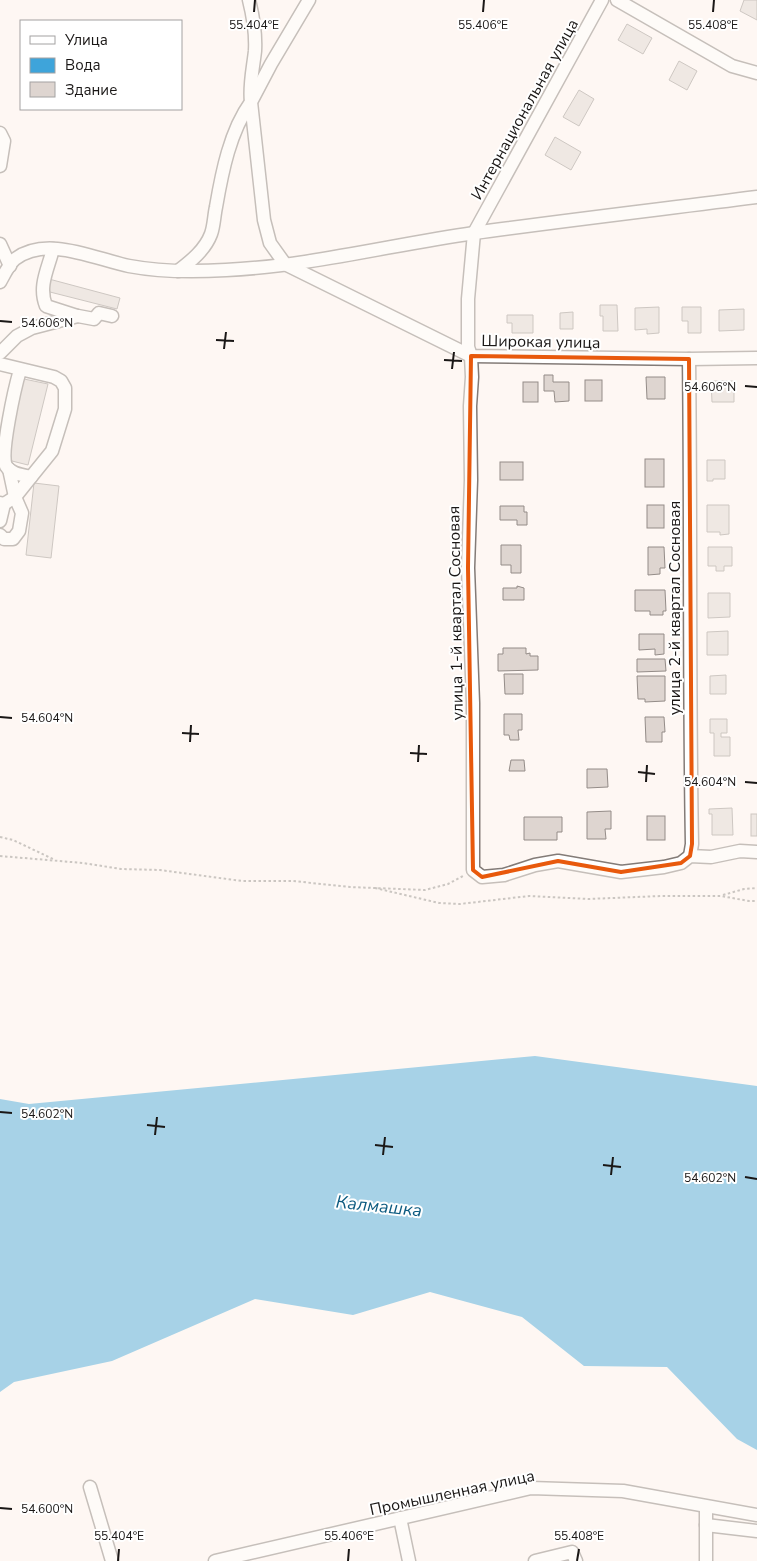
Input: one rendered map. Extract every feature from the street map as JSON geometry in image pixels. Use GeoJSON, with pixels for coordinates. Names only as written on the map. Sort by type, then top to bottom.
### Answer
{"type":"FeatureCollection","features":[{"type":"Feature","properties":{"kind":"street"},"geometry":{"type":"LineString","coordinates":[[249,0],[253,15],[255,49],[250,87],[264,220],[270,243],[285,264]]}},
{"type":"Feature","properties":{"kind":"street"},"geometry":{"type":"LineString","coordinates":[[178,271],[198,254],[211,234],[227,159],[242,116],[252,102],[271,64],[309,0]]}},
{"type":"Feature","properties":{"kind":"street","name":"Интернациональная улица"},"geometry":{"type":"LineString","coordinates":[[474,233],[602,0]]}},
{"type":"Feature","properties":{"kind":"street"},"geometry":{"type":"LineString","coordinates":[[618,0],[732,66],[757,73]]}},
{"type":"Feature","properties":{"kind":"street"},"geometry":{"type":"LineString","coordinates":[[0,133],[4,141],[0,166]]}},
{"type":"Feature","properties":{"kind":"street"},"geometry":{"type":"LineString","coordinates":[[4,274],[14,260],[32,250],[53,249],[73,251],[128,266],[178,271],[255,269],[474,233],[757,198]]}},
{"type":"Feature","properties":{"kind":"street","name":"улица 1-й квартал Сосновая"},"geometry":{"type":"LineString","coordinates":[[473,870],[473,703],[468,568],[471,480],[471,356],[468,347],[468,299],[474,233]]}},
{"type":"Feature","properties":{"kind":"street"},"geometry":{"type":"LineString","coordinates":[[0,244],[4,274]]}},
{"type":"Feature","properties":{"kind":"street"},"geometry":{"type":"LineString","coordinates":[[53,249],[42,286],[43,299],[46,306],[77,316],[94,319],[99,313],[112,316]]}},
{"type":"Feature","properties":{"kind":"street","name":"Широкая улица"},"geometry":{"type":"LineString","coordinates":[[285,264],[471,356],[757,358]]}},
{"type":"Feature","properties":{"kind":"street"},"geometry":{"type":"LineString","coordinates":[[0,353],[17,336],[32,328],[77,316]]}},
{"type":"Feature","properties":{"kind":"street","name":"улица 2-й квартал Сосновая"},"geometry":{"type":"LineString","coordinates":[[689,359],[689,673],[692,844],[690,856]]}},
{"type":"Feature","properties":{"kind":"street"},"geometry":{"type":"LineString","coordinates":[[0,364],[54,377],[61,381],[65,388],[65,409],[52,451],[31,477],[6,501]]}},
{"type":"Feature","properties":{"kind":"street"},"geometry":{"type":"LineString","coordinates":[[20,370],[4,438],[2,458],[6,466],[14,473],[31,477]]}},
{"type":"Feature","properties":{"kind":"street"},"geometry":{"type":"LineString","coordinates":[[0,521],[6,501],[9,469]]}},
{"type":"Feature","properties":{"kind":"street"},"geometry":{"type":"LineString","coordinates":[[0,535],[4,539],[13,539],[19,531],[22,512],[6,501]]}},
{"type":"Feature","properties":{"kind":"street"},"geometry":{"type":"LineString","coordinates":[[473,870],[482,877],[504,875],[534,865],[558,861],[621,872],[664,867],[681,863],[690,856],[711,857],[740,851],[757,852]]}},
{"type":"Feature","properties":{"kind":"street"},"geometry":{"type":"LineString","coordinates":[[90,1487],[112,1561]]}},
{"type":"Feature","properties":{"kind":"street","name":"Промышленная улица"},"geometry":{"type":"LineString","coordinates":[[215,1561],[531,1488],[623,1491],[757,1515]]}},
{"type":"Feature","properties":{"kind":"street"},"geometry":{"type":"LineString","coordinates":[[706,1507],[706,1561]]}},
{"type":"Feature","properties":{"kind":"street"},"geometry":{"type":"LineString","coordinates":[[400,1518],[409,1561]]}},
{"type":"Feature","properties":{"kind":"street"},"geometry":{"type":"LineString","coordinates":[[706,1525],[757,1532]]}},
{"type":"Feature","properties":{"kind":"street"},"geometry":{"type":"LineString","coordinates":[[535,1561],[572,1552],[576,1561]]}},
{"type":"Feature","properties":{"kind":"path"},"geometry":{"type":"LineString","coordinates":[[0,837],[13,840],[55,860]]}},
{"type":"Feature","properties":{"kind":"path"},"geometry":{"type":"LineString","coordinates":[[0,856],[55,860],[121,870],[160,870],[242,881],[293,881],[350,887],[425,890],[448,884],[473,870]]}},
{"type":"Feature","properties":{"kind":"path"},"geometry":{"type":"LineString","coordinates":[[370,887],[440,903],[460,904],[529,896],[588,899],[721,896],[757,901]]}},
{"type":"Feature","properties":{"kind":"path"},"geometry":{"type":"LineString","coordinates":[[721,896],[744,889],[757,888]]}},
{"type":"Feature","properties":{"kind":"highlighted area"},"geometry":{"type":"Polygon","coordinates":[[[471,356],[689,359],[692,844],[690,856],[681,863],[621,872],[558,861],[482,877],[473,870],[468,568],[471,356]]]}},
{"type":"Feature","properties":{"kind":"water","name":"Калмашка"},"geometry":{"type":"Polygon","coordinates":[[[535,1056],[757,1086],[757,1450],[737,1439],[667,1367],[584,1366],[522,1317],[430,1292],[353,1315],[255,1299],[112,1361],[14,1382],[0,1392],[0,1099],[29,1104],[535,1056]]]}},
{"type":"Feature","properties":{"kind":"building"},"geometry":{"type":"Polygon","coordinates":[[[744,0],[757,0],[757,20],[740,11],[744,0]]]}},
{"type":"Feature","properties":{"kind":"building"},"geometry":{"type":"Polygon","coordinates":[[[627,24],[652,38],[643,54],[618,40],[627,24]]]}},
{"type":"Feature","properties":{"kind":"building"},"geometry":{"type":"Polygon","coordinates":[[[679,61],[697,71],[687,90],[669,80],[679,61]]]}},
{"type":"Feature","properties":{"kind":"building"},"geometry":{"type":"Polygon","coordinates":[[[579,90],[594,99],[579,126],[563,117],[579,90]]]}},
{"type":"Feature","properties":{"kind":"building"},"geometry":{"type":"Polygon","coordinates":[[[555,137],[581,152],[571,170],[545,155],[555,137]]]}},
{"type":"Feature","properties":{"kind":"building"},"geometry":{"type":"Polygon","coordinates":[[[49,279],[120,298],[117,309],[46,291],[49,279]]]}},
{"type":"Feature","properties":{"kind":"building"},"geometry":{"type":"Polygon","coordinates":[[[600,305],[617,305],[618,331],[603,331],[603,316],[600,316],[600,305]]]}},
{"type":"Feature","properties":{"kind":"building"},"geometry":{"type":"Polygon","coordinates":[[[659,307],[659,333],[647,334],[647,329],[635,330],[635,308],[659,307]]]}},
{"type":"Feature","properties":{"kind":"building"},"geometry":{"type":"Polygon","coordinates":[[[682,307],[701,307],[701,333],[688,333],[688,321],[682,321],[682,307]]]}},
{"type":"Feature","properties":{"kind":"building"},"geometry":{"type":"Polygon","coordinates":[[[744,309],[744,330],[719,331],[719,310],[744,309]]]}},
{"type":"Feature","properties":{"kind":"building"},"geometry":{"type":"Polygon","coordinates":[[[573,312],[573,329],[560,329],[560,313],[573,312]]]}},
{"type":"Feature","properties":{"kind":"building"},"geometry":{"type":"Polygon","coordinates":[[[507,315],[533,315],[533,333],[512,333],[512,323],[507,323],[507,315]]]}},
{"type":"Feature","properties":{"kind":"building"},"geometry":{"type":"Polygon","coordinates":[[[544,375],[553,375],[553,382],[569,382],[569,401],[555,402],[554,391],[544,391],[544,375]]]}},
{"type":"Feature","properties":{"kind":"building"},"geometry":{"type":"Polygon","coordinates":[[[646,377],[665,377],[665,399],[647,399],[646,377]]]}},
{"type":"Feature","properties":{"kind":"building"},"geometry":{"type":"Polygon","coordinates":[[[24,379],[48,384],[28,465],[4,459],[24,379]]]}},
{"type":"Feature","properties":{"kind":"building"},"geometry":{"type":"Polygon","coordinates":[[[585,380],[602,380],[602,401],[585,401],[585,380]]]}},
{"type":"Feature","properties":{"kind":"building"},"geometry":{"type":"Polygon","coordinates":[[[711,381],[734,381],[734,402],[712,402],[711,381]]]}},
{"type":"Feature","properties":{"kind":"building"},"geometry":{"type":"Polygon","coordinates":[[[523,382],[538,382],[538,402],[523,402],[523,382]]]}},
{"type":"Feature","properties":{"kind":"building"},"geometry":{"type":"Polygon","coordinates":[[[645,459],[664,459],[664,487],[645,487],[645,459]]]}},
{"type":"Feature","properties":{"kind":"building"},"geometry":{"type":"Polygon","coordinates":[[[707,460],[725,460],[725,479],[707,481],[707,460]]]}},
{"type":"Feature","properties":{"kind":"building"},"geometry":{"type":"Polygon","coordinates":[[[500,462],[523,462],[523,480],[500,480],[500,462]]]}},
{"type":"Feature","properties":{"kind":"building"},"geometry":{"type":"Polygon","coordinates":[[[34,483],[59,486],[51,558],[26,555],[34,483]]]}},
{"type":"Feature","properties":{"kind":"building"},"geometry":{"type":"Polygon","coordinates":[[[647,505],[664,505],[664,528],[647,528],[647,505]]]}},
{"type":"Feature","properties":{"kind":"building"},"geometry":{"type":"Polygon","coordinates":[[[707,505],[729,505],[729,534],[720,535],[720,532],[707,532],[707,505]]]}},
{"type":"Feature","properties":{"kind":"building"},"geometry":{"type":"Polygon","coordinates":[[[500,506],[524,506],[524,512],[527,512],[527,525],[517,525],[517,520],[500,520],[500,506]]]}},
{"type":"Feature","properties":{"kind":"building"},"geometry":{"type":"Polygon","coordinates":[[[501,545],[521,545],[521,573],[511,573],[511,565],[501,565],[501,545]]]}},
{"type":"Feature","properties":{"kind":"building"},"geometry":{"type":"Polygon","coordinates":[[[648,547],[664,547],[665,568],[660,568],[660,574],[648,575],[648,547]]]}},
{"type":"Feature","properties":{"kind":"building"},"geometry":{"type":"Polygon","coordinates":[[[708,547],[732,547],[732,566],[724,566],[724,571],[716,571],[716,566],[708,566],[708,547]]]}},
{"type":"Feature","properties":{"kind":"building"},"geometry":{"type":"Polygon","coordinates":[[[517,586],[524,588],[524,600],[503,600],[503,588],[517,588],[517,586]]]}},
{"type":"Feature","properties":{"kind":"building"},"geometry":{"type":"Polygon","coordinates":[[[635,590],[665,590],[666,611],[663,611],[663,615],[650,615],[650,611],[635,611],[635,590]]]}},
{"type":"Feature","properties":{"kind":"building"},"geometry":{"type":"Polygon","coordinates":[[[708,593],[730,593],[730,617],[708,618],[708,593]]]}},
{"type":"Feature","properties":{"kind":"building"},"geometry":{"type":"Polygon","coordinates":[[[728,631],[728,655],[707,655],[707,632],[728,631]]]}},
{"type":"Feature","properties":{"kind":"building"},"geometry":{"type":"Polygon","coordinates":[[[639,634],[664,634],[664,654],[655,655],[655,649],[639,650],[639,634]]]}},
{"type":"Feature","properties":{"kind":"building"},"geometry":{"type":"Polygon","coordinates":[[[503,648],[526,648],[526,654],[530,653],[530,656],[538,656],[538,670],[498,671],[498,654],[503,654],[503,648]]]}},
{"type":"Feature","properties":{"kind":"building"},"geometry":{"type":"Polygon","coordinates":[[[637,659],[665,659],[666,671],[637,672],[637,659]]]}},
{"type":"Feature","properties":{"kind":"building"},"geometry":{"type":"Polygon","coordinates":[[[504,674],[523,674],[523,694],[505,694],[504,674]]]}},
{"type":"Feature","properties":{"kind":"building"},"geometry":{"type":"Polygon","coordinates":[[[726,675],[726,694],[710,694],[710,676],[726,675]]]}},
{"type":"Feature","properties":{"kind":"building"},"geometry":{"type":"Polygon","coordinates":[[[637,676],[665,676],[665,701],[645,702],[645,699],[638,699],[637,676]]]}},
{"type":"Feature","properties":{"kind":"building"},"geometry":{"type":"Polygon","coordinates":[[[504,714],[522,714],[522,730],[518,730],[519,740],[510,740],[509,735],[504,735],[504,714]]]}},
{"type":"Feature","properties":{"kind":"building"},"geometry":{"type":"Polygon","coordinates":[[[645,717],[664,717],[665,732],[662,732],[662,742],[646,742],[645,717]]]}},
{"type":"Feature","properties":{"kind":"building"},"geometry":{"type":"Polygon","coordinates":[[[710,719],[727,719],[727,733],[721,733],[721,737],[730,737],[730,756],[714,756],[714,733],[710,733],[710,719]]]}},
{"type":"Feature","properties":{"kind":"building"},"geometry":{"type":"Polygon","coordinates":[[[511,760],[524,760],[525,771],[509,771],[511,760]]]}},
{"type":"Feature","properties":{"kind":"building"},"geometry":{"type":"Polygon","coordinates":[[[587,769],[607,769],[608,787],[587,788],[587,769]]]}},
{"type":"Feature","properties":{"kind":"building"},"geometry":{"type":"Polygon","coordinates":[[[732,808],[733,835],[712,835],[712,814],[709,814],[709,809],[732,808]]]}},
{"type":"Feature","properties":{"kind":"building"},"geometry":{"type":"Polygon","coordinates":[[[611,811],[611,829],[605,829],[606,839],[587,839],[587,812],[611,811]]]}},
{"type":"Feature","properties":{"kind":"building"},"geometry":{"type":"Polygon","coordinates":[[[751,814],[757,814],[757,836],[751,836],[751,814]]]}},
{"type":"Feature","properties":{"kind":"building"},"geometry":{"type":"Polygon","coordinates":[[[647,816],[665,816],[665,840],[647,840],[647,816]]]}},
{"type":"Feature","properties":{"kind":"building"},"geometry":{"type":"Polygon","coordinates":[[[524,817],[562,817],[562,832],[557,832],[557,840],[524,840],[524,817]]]}}]}
